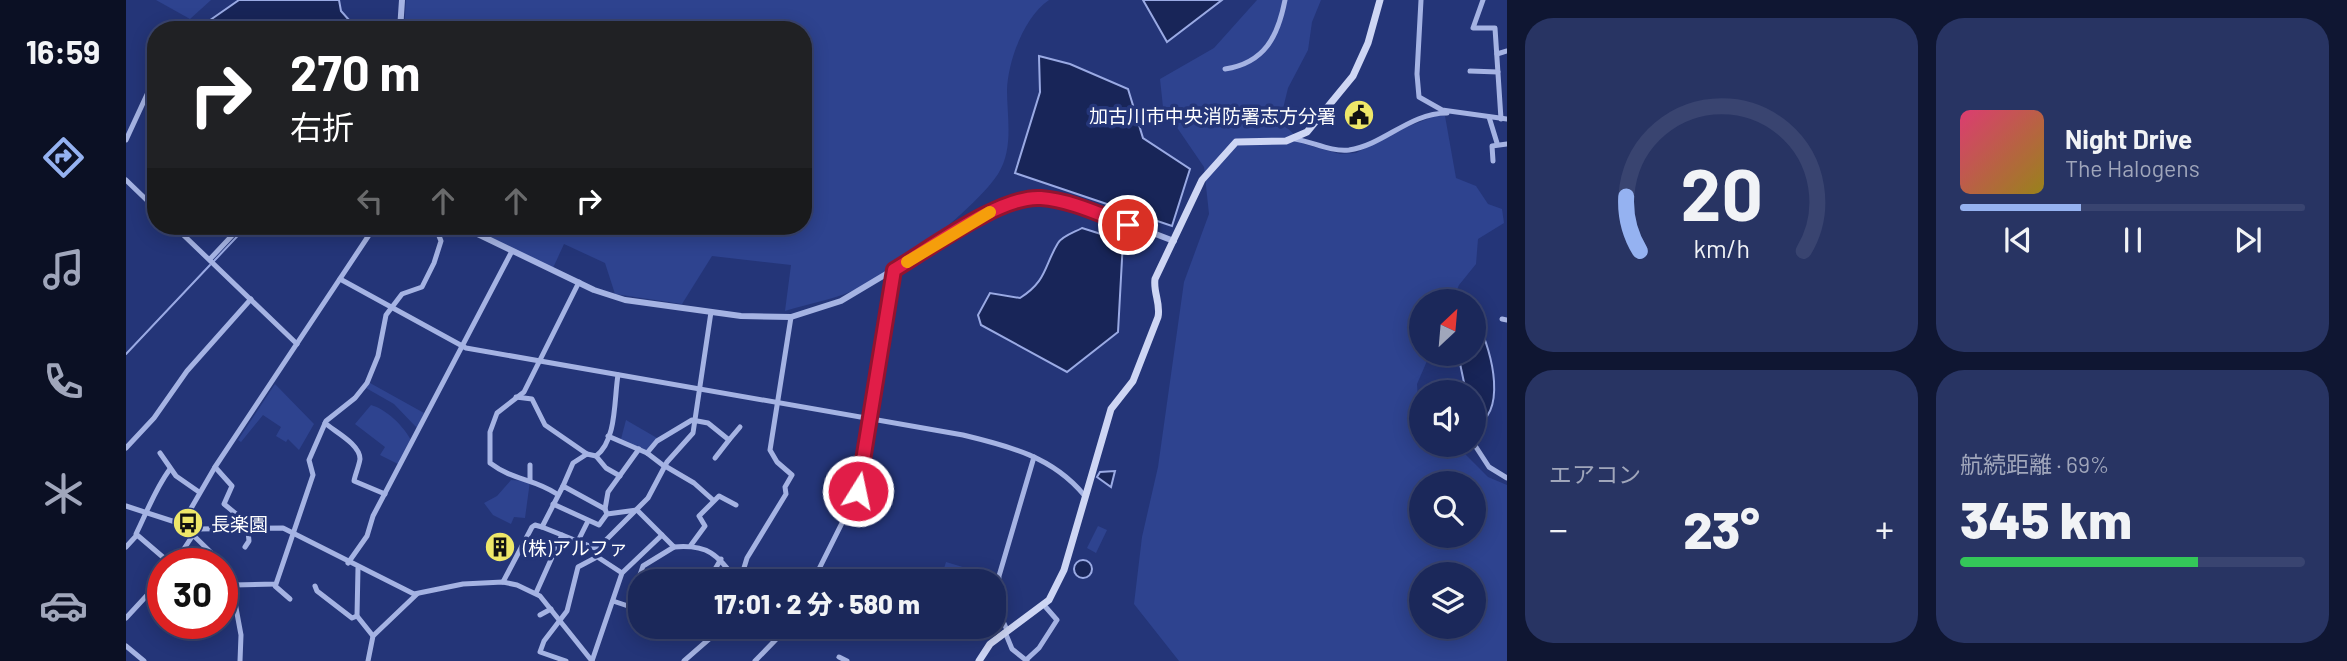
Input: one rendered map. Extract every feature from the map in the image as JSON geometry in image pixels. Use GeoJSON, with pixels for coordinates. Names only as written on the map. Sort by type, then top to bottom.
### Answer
{"type":"FeatureCollection","features":[{"type":"Feature","properties":{"kind":"main road"},"geometry":{"type":"LineString","coordinates":[[1006,631],[1053,596],[1064,570],[1111,410],[1133,381],[1158,317],[1160,310],[1153,290],[1155,279],[1202,180],[1236,142],[1295,139],[1307,132],[1345,90],[1368,43],[1379,0]]}},
{"type":"Feature","properties":{"kind":"main road"},"geometry":{"type":"LineString","coordinates":[[979,661],[996,639]]}},
{"type":"Feature","properties":{"kind":"street"},"geometry":{"type":"LineString","coordinates":[[401,21],[402,0]]}},
{"type":"Feature","properties":{"kind":"street"},"geometry":{"type":"LineString","coordinates":[[1225,69],[1257,58],[1270,46],[1278,30],[1285,0]]}},
{"type":"Feature","properties":{"kind":"street"},"geometry":{"type":"LineString","coordinates":[[1421,0],[1417,74],[1419,97],[1442,110],[1504,119]]}},
{"type":"Feature","properties":{"kind":"street"},"geometry":{"type":"LineString","coordinates":[[1483,0],[1473,27],[1495,28],[1498,72],[1507,127]]}},
{"type":"Feature","properties":{"kind":"street"},"geometry":{"type":"LineString","coordinates":[[1497,54],[1507,51]]}},
{"type":"Feature","properties":{"kind":"street"},"geometry":{"type":"LineString","coordinates":[[1470,71],[1498,72]]}},
{"type":"Feature","properties":{"kind":"street"},"geometry":{"type":"LineString","coordinates":[[126,140],[147,94]]}},
{"type":"Feature","properties":{"kind":"street"},"geometry":{"type":"LineString","coordinates":[[1295,139],[1346,150],[1362,147],[1396,128],[1433,113],[1457,113]]}},
{"type":"Feature","properties":{"kind":"street"},"geometry":{"type":"LineString","coordinates":[[1489,117],[1497,143]]}},
{"type":"Feature","properties":{"kind":"street"},"geometry":{"type":"LineString","coordinates":[[1497,143],[1507,144]]}},
{"type":"Feature","properties":{"kind":"street"},"geometry":{"type":"LineString","coordinates":[[1493,161],[1491,149],[1497,143]]}},
{"type":"Feature","properties":{"kind":"street"},"geometry":{"type":"LineString","coordinates":[[126,180],[147,200]]}},
{"type":"Feature","properties":{"kind":"street"},"geometry":{"type":"LineString","coordinates":[[479,235],[579,282],[625,300],[711,312],[791,317],[841,302],[1000,206],[1025,197],[1059,201],[1174,241]]}},
{"type":"Feature","properties":{"kind":"street"},"geometry":{"type":"LineString","coordinates":[[184,235],[296,344]]}},
{"type":"Feature","properties":{"kind":"street"},"geometry":{"type":"LineString","coordinates":[[209,259],[232,235]]}},
{"type":"Feature","properties":{"kind":"street"},"geometry":{"type":"LineString","coordinates":[[181,524],[215,467],[369,235]]}},
{"type":"Feature","properties":{"kind":"street"},"geometry":{"type":"LineString","coordinates":[[275,586],[313,475],[309,460],[325,423],[355,398],[371,376],[378,356],[383,322],[402,295],[422,287],[441,241],[439,235]]}},
{"type":"Feature","properties":{"kind":"street"},"geometry":{"type":"LineString","coordinates":[[348,563],[366,536],[385,494],[512,251]]}},
{"type":"Feature","properties":{"kind":"street"},"geometry":{"type":"LineString","coordinates":[[819,569],[858,491],[894,270]]}},
{"type":"Feature","properties":{"kind":"street"},"geometry":{"type":"LineString","coordinates":[[340,279],[462,346],[963,435],[1034,457],[1065,474],[1084,495]]}},
{"type":"Feature","properties":{"kind":"street"},"geometry":{"type":"LineString","coordinates":[[558,494],[530,480],[511,478],[489,460],[490,432],[497,413],[524,392],[579,282]]}},
{"type":"Feature","properties":{"kind":"street"},"geometry":{"type":"LineString","coordinates":[[126,448],[154,418],[187,371],[251,299]]}},
{"type":"Feature","properties":{"kind":"street"},"geometry":{"type":"LineString","coordinates":[[566,661],[540,652],[567,611],[578,568],[596,556],[597,549],[648,498],[665,466],[693,433],[711,312]]}},
{"type":"Feature","properties":{"kind":"street"},"geometry":{"type":"LineString","coordinates":[[743,569],[747,558],[786,494],[785,488],[792,475],[777,463],[770,450],[791,317]]}},
{"type":"Feature","properties":{"kind":"street"},"geometry":{"type":"LineString","coordinates":[[596,456],[604,449],[615,411],[618,375]]}},
{"type":"Feature","properties":{"kind":"street"},"geometry":{"type":"LineString","coordinates":[[516,397],[532,399],[545,425],[587,454],[596,456],[606,468],[621,476]]}},
{"type":"Feature","properties":{"kind":"street"},"geometry":{"type":"LineString","coordinates":[[646,453],[657,441],[695,420],[708,423],[729,440]]}},
{"type":"Feature","properties":{"kind":"street"},"geometry":{"type":"LineString","coordinates":[[325,423],[350,441],[358,453],[360,458],[354,481],[385,494]]}},
{"type":"Feature","properties":{"kind":"street"},"geometry":{"type":"LineString","coordinates":[[715,458],[740,427]]}},
{"type":"Feature","properties":{"kind":"street"},"geometry":{"type":"LineString","coordinates":[[608,436],[646,453],[694,483],[713,500]]}},
{"type":"Feature","properties":{"kind":"street"},"geometry":{"type":"LineString","coordinates":[[553,505],[599,525],[606,511],[606,495],[639,449]]}},
{"type":"Feature","properties":{"kind":"street"},"geometry":{"type":"LineString","coordinates":[[160,453],[170,469],[199,492]]}},
{"type":"Feature","properties":{"kind":"street"},"geometry":{"type":"LineString","coordinates":[[542,527],[573,463],[587,454]]}},
{"type":"Feature","properties":{"kind":"street"},"geometry":{"type":"LineString","coordinates":[[1001,569],[1034,457]]}},
{"type":"Feature","properties":{"kind":"street"},"geometry":{"type":"LineString","coordinates":[[1482,457],[1489,467],[1507,478]]}},
{"type":"Feature","properties":{"kind":"street"},"geometry":{"type":"LineString","coordinates":[[530,464],[530,480]]}},
{"type":"Feature","properties":{"kind":"street"},"geometry":{"type":"LineString","coordinates":[[215,467],[232,486],[225,504],[241,518],[232,531]]}},
{"type":"Feature","properties":{"kind":"street"},"geometry":{"type":"LineString","coordinates":[[126,547],[136,536],[156,488],[170,469]]}},
{"type":"Feature","properties":{"kind":"street"},"geometry":{"type":"LineString","coordinates":[[563,486],[606,511],[637,510],[674,547]]}},
{"type":"Feature","properties":{"kind":"street"},"geometry":{"type":"LineString","coordinates":[[691,545],[705,526],[699,516],[713,500],[719,496],[736,505]]}},
{"type":"Feature","properties":{"kind":"street"},"geometry":{"type":"LineString","coordinates":[[126,506],[146,515],[181,524],[195,532],[210,548]]}},
{"type":"Feature","properties":{"kind":"street"},"geometry":{"type":"LineString","coordinates":[[126,514],[135,511]]}},
{"type":"Feature","properties":{"kind":"street"},"geometry":{"type":"LineString","coordinates":[[578,541],[588,520]]}},
{"type":"Feature","properties":{"kind":"street"},"geometry":{"type":"LineString","coordinates":[[503,582],[535,525],[597,549]]}},
{"type":"Feature","properties":{"kind":"street"},"geometry":{"type":"LineString","coordinates":[[195,532],[275,528],[293,532],[348,563],[417,594]]}},
{"type":"Feature","properties":{"kind":"street"},"geometry":{"type":"LineString","coordinates":[[245,547],[250,541],[248,531]]}},
{"type":"Feature","properties":{"kind":"street"},"geometry":{"type":"LineString","coordinates":[[184,548],[195,532]]}},
{"type":"Feature","properties":{"kind":"street"},"geometry":{"type":"LineString","coordinates":[[536,593],[562,535]]}},
{"type":"Feature","properties":{"kind":"street"},"geometry":{"type":"LineString","coordinates":[[592,661],[623,572],[662,535]]}},
{"type":"Feature","properties":{"kind":"street"},"geometry":{"type":"LineString","coordinates":[[136,536],[152,548]]}},
{"type":"Feature","properties":{"kind":"street"},"geometry":{"type":"LineString","coordinates":[[642,569],[674,547],[691,545],[721,559],[729,569]]}},
{"type":"Feature","properties":{"kind":"street"},"geometry":{"type":"LineString","coordinates":[[596,556],[623,572],[628,572]]}},
{"type":"Feature","properties":{"kind":"street"},"geometry":{"type":"LineString","coordinates":[[715,569],[721,559]]}},
{"type":"Feature","properties":{"kind":"street"},"geometry":{"type":"LineString","coordinates":[[358,568],[358,616],[373,636]]}},
{"type":"Feature","properties":{"kind":"street"},"geometry":{"type":"LineString","coordinates":[[368,661],[373,636],[417,594],[452,585],[503,582],[536,593],[592,661]]}},
{"type":"Feature","properties":{"kind":"street"},"geometry":{"type":"LineString","coordinates":[[238,584],[275,586],[290,599]]}},
{"type":"Feature","properties":{"kind":"street"},"geometry":{"type":"LineString","coordinates":[[315,586],[317,591],[352,618],[358,616]]}},
{"type":"Feature","properties":{"kind":"street"},"geometry":{"type":"LineString","coordinates":[[126,618],[147,595]]}},
{"type":"Feature","properties":{"kind":"street"},"geometry":{"type":"LineString","coordinates":[[613,601],[628,607]]}},
{"type":"Feature","properties":{"kind":"street"},"geometry":{"type":"LineString","coordinates":[[1006,631],[1012,649],[1026,661],[1036,653],[1057,620],[1043,604]]}},
{"type":"Feature","properties":{"kind":"street"},"geometry":{"type":"LineString","coordinates":[[540,615],[551,609]]}},
{"type":"Feature","properties":{"kind":"street"},"geometry":{"type":"LineString","coordinates":[[238,616],[241,635],[240,661]]}},
{"type":"Feature","properties":{"kind":"street"},"geometry":{"type":"LineString","coordinates":[[684,661],[709,639]]}},
{"type":"Feature","properties":{"kind":"street"},"geometry":{"type":"LineString","coordinates":[[755,661],[776,639]]}},
{"type":"Feature","properties":{"kind":"street"},"geometry":{"type":"LineString","coordinates":[[126,646],[144,661]]}},
{"type":"Feature","properties":{"kind":"street"},"geometry":{"type":"LineString","coordinates":[[839,657],[847,661]]}},
{"type":"Feature","properties":{"kind":"shaded area"},"geometry":{"type":"Polygon","coordinates":[[[156,0],[211,0],[190,19],[156,0]]]}},
{"type":"Feature","properties":{"kind":"shaded area"},"geometry":{"type":"Polygon","coordinates":[[[239,0],[339,0],[341,11],[350,21],[209,21],[239,0]]]}},
{"type":"Feature","properties":{"kind":"shaded area"},"geometry":{"type":"Polygon","coordinates":[[[406,0],[1049,0],[1032,17],[1014,53],[1007,90],[1006,154],[998,174],[987,188],[931,240],[888,271],[852,291],[785,311],[791,265],[712,256],[682,304],[615,294],[605,263],[564,244],[553,268],[482,235],[812,235],[812,21],[405,21],[406,0]]]}},
{"type":"Feature","properties":{"kind":"shaded area"},"geometry":{"type":"Polygon","coordinates":[[[1143,0],[1222,0],[1167,42],[1143,0]]]}},
{"type":"Feature","properties":{"kind":"shaded area"},"geometry":{"type":"Polygon","coordinates":[[[1257,0],[1321,0],[1312,22],[1308,50],[1288,88],[1280,121],[1304,144],[1340,154],[1356,153],[1399,130],[1435,116],[1445,116],[1456,178],[1476,186],[1488,204],[1502,209],[1504,223],[1478,239],[1476,264],[1457,289],[1409,289],[1409,366],[1425,366],[1419,380],[1409,380],[1409,457],[1468,457],[1482,471],[1409,471],[1409,548],[1486,548],[1486,475],[1507,485],[1507,661],[1179,661],[1134,604],[1142,537],[1158,467],[1184,282],[1209,214],[1204,167],[1163,107],[1160,79],[1214,48],[1257,0]]]}},
{"type":"Feature","properties":{"kind":"shaded area"},"geometry":{"type":"Polygon","coordinates":[[[1039,56],[1070,64],[1128,89],[1143,138],[1190,169],[1172,226],[1015,173],[1040,92],[1039,56]]]}},
{"type":"Feature","properties":{"kind":"shaded area"},"geometry":{"type":"Polygon","coordinates":[[[1082,228],[1123,241],[1118,332],[1067,372],[981,325],[978,315],[990,293],[1020,298],[1029,292],[1044,273],[1060,241],[1082,228]]]}},
{"type":"Feature","properties":{"kind":"shaded area"},"geometry":{"type":"Polygon","coordinates":[[[1486,344],[1492,366],[1494,396],[1486,416],[1486,380],[1463,380],[1461,366],[1486,366],[1486,344]]]}},
{"type":"Feature","properties":{"kind":"shaded area"},"geometry":{"type":"Polygon","coordinates":[[[370,383],[424,413],[417,428],[394,404],[366,388],[370,383]]]}},
{"type":"Feature","properties":{"kind":"shaded area"},"geometry":{"type":"Polygon","coordinates":[[[275,384],[314,424],[299,450],[288,439],[286,442],[276,436],[281,427],[263,415],[241,442],[238,440],[275,384]]]}},
{"type":"Feature","properties":{"kind":"shaded area"},"geometry":{"type":"Polygon","coordinates":[[[371,405],[394,419],[412,442],[400,465],[380,455],[385,447],[355,424],[371,405]]]}},
{"type":"Feature","properties":{"kind":"shaded area"},"geometry":{"type":"Polygon","coordinates":[[[626,420],[657,438],[646,451],[621,439],[626,420]]]}},
{"type":"Feature","properties":{"kind":"shaded area"},"geometry":{"type":"Polygon","coordinates":[[[1115,471],[1111,487],[1097,477],[1100,472],[1115,471]]]}},
{"type":"Feature","properties":{"kind":"shaded area"},"geometry":{"type":"Polygon","coordinates":[[[511,480],[530,481],[525,518],[514,517],[511,524],[493,515],[484,503],[497,496],[511,480]]]}},
{"type":"Feature","properties":{"kind":"shaded area"},"geometry":{"type":"Polygon","coordinates":[[[1098,526],[1107,530],[1096,553],[1087,548],[1098,526]]]}},
{"type":"Feature","properties":{"kind":"shaded area"},"geometry":{"type":"Polygon","coordinates":[[[1079,560],[1087,560],[1092,569],[1090,576],[1079,578],[1074,573],[1074,565],[1079,560]]]}},
{"type":"Feature","properties":{"kind":"shaded area"},"geometry":{"type":"Polygon","coordinates":[[[946,562],[966,568],[966,569],[944,569],[946,562]]]}},
{"type":"Feature","properties":{"kind":"waterway"},"geometry":{"type":"LineString","coordinates":[[214,261],[239,235]]}},
{"type":"Feature","properties":{"kind":"waterway"},"geometry":{"type":"LineString","coordinates":[[126,354],[210,265]]}},
{"type":"Feature","properties":{"kind":"slow traffic"},"geometry":{"type":"LineString","coordinates":[[907,262],[990,212]]}},
{"type":"Feature","properties":{"kind":"place","name":"加古川市中央消防署志方分署"},"geometry":{"type":"Point","coordinates":[1359,115]}},
{"type":"Feature","properties":{"kind":"place","name":"長楽園"},"geometry":{"type":"Point","coordinates":[188,523]}},
{"type":"Feature","properties":{"kind":"place","name":"(株)アルファ"},"geometry":{"type":"Point","coordinates":[500,547]}},
{"type":"Feature","properties":{"kind":"route"},"geometry":{"type":"LineString","coordinates":[[858,491],[894,270],[1000,206],[1025,197],[1059,201],[1128,225]]}}]}
